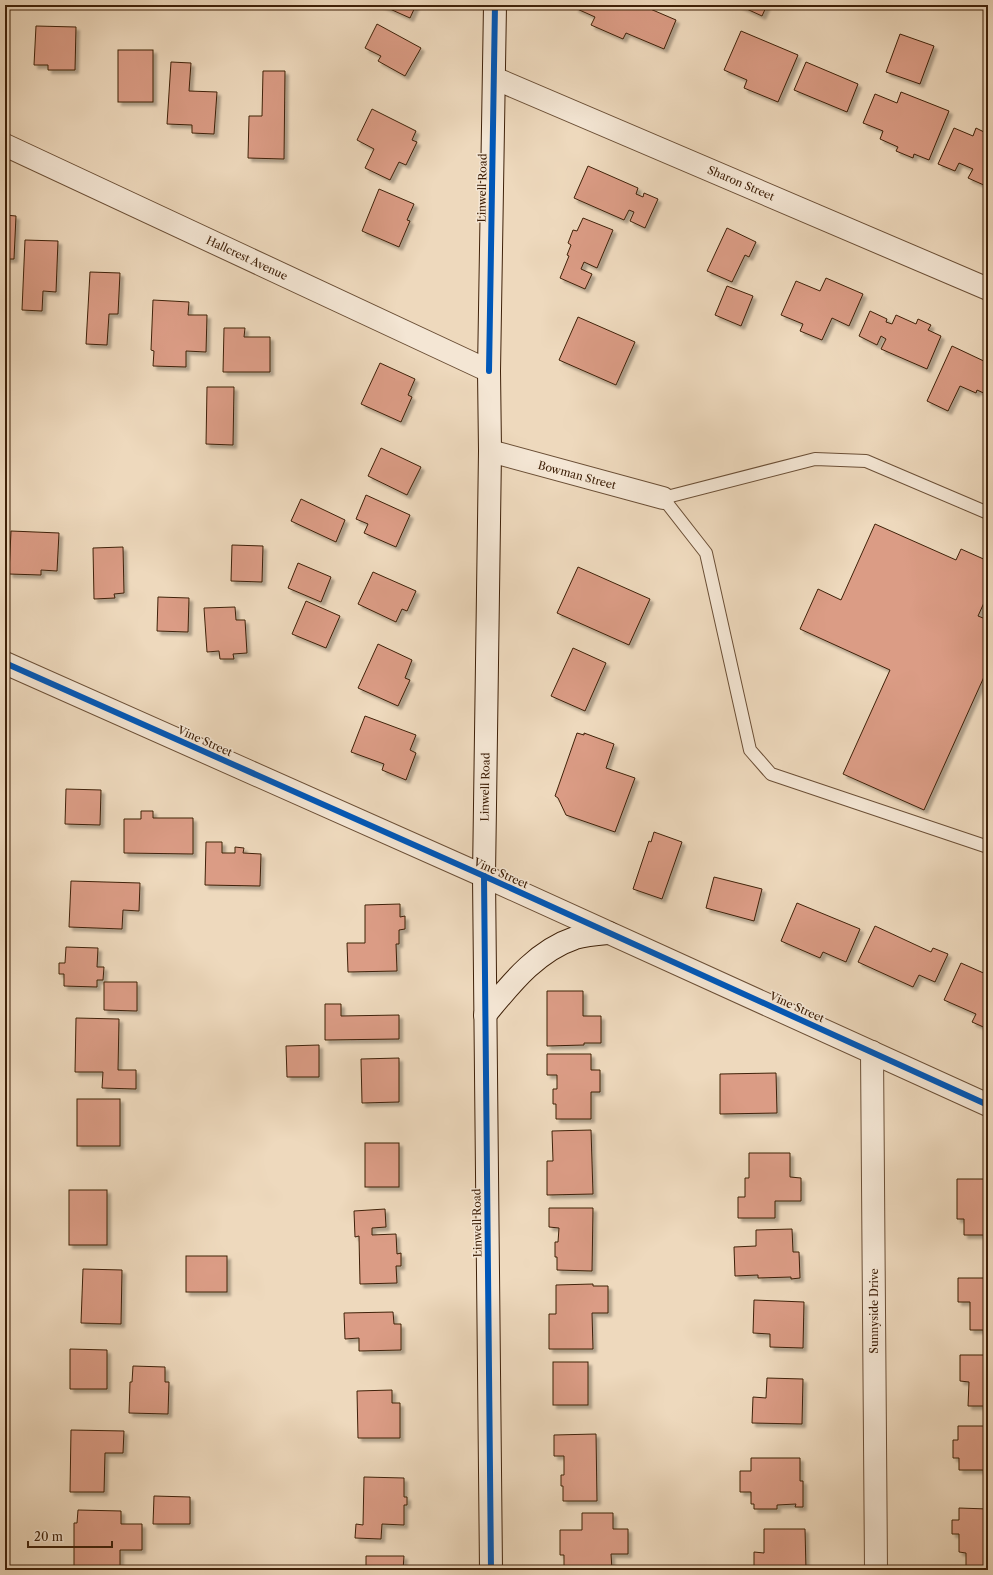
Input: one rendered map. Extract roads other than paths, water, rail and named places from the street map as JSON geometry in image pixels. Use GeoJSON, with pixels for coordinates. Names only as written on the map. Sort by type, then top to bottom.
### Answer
{"type":"FeatureCollection","features":[{"type":"Feature","properties":{"kind":"street","name":"Linwell Road"},"geometry":{"type":"LineString","coordinates":[[491,1570],[484,876],[490,452],[489,371],[495,5]]}},
{"type":"Feature","properties":{"kind":"street","name":"Sharon Street"},"geometry":{"type":"LineString","coordinates":[[494,78],[988,289]]}},
{"type":"Feature","properties":{"kind":"street","name":"Hallcrest Avenue"},"geometry":{"type":"LineString","coordinates":[[5,145],[489,371]]}},
{"type":"Feature","properties":{"kind":"street","name":"Bowman Street"},"geometry":{"type":"LineString","coordinates":[[490,452],[664,498]]}},
{"type":"Feature","properties":{"kind":"street","name":"Vine Street"},"geometry":{"type":"LineString","coordinates":[[5,663],[484,876],[988,1105]]}},
{"type":"Feature","properties":{"kind":"street"},"geometry":{"type":"LineString","coordinates":[[485,1015],[521,972],[555,947],[576,938],[609,933]]}},
{"type":"Feature","properties":{"kind":"street","name":"Sunnyside Drive"},"geometry":{"type":"LineString","coordinates":[[872,1052],[876,1570]]}},
{"type":"Feature","properties":{"kind":"lane"},"geometry":{"type":"LineString","coordinates":[[987,845],[771,774],[750,750],[706,553],[664,498],[815,459],[823,459],[866,461],[988,513]]}}]}
